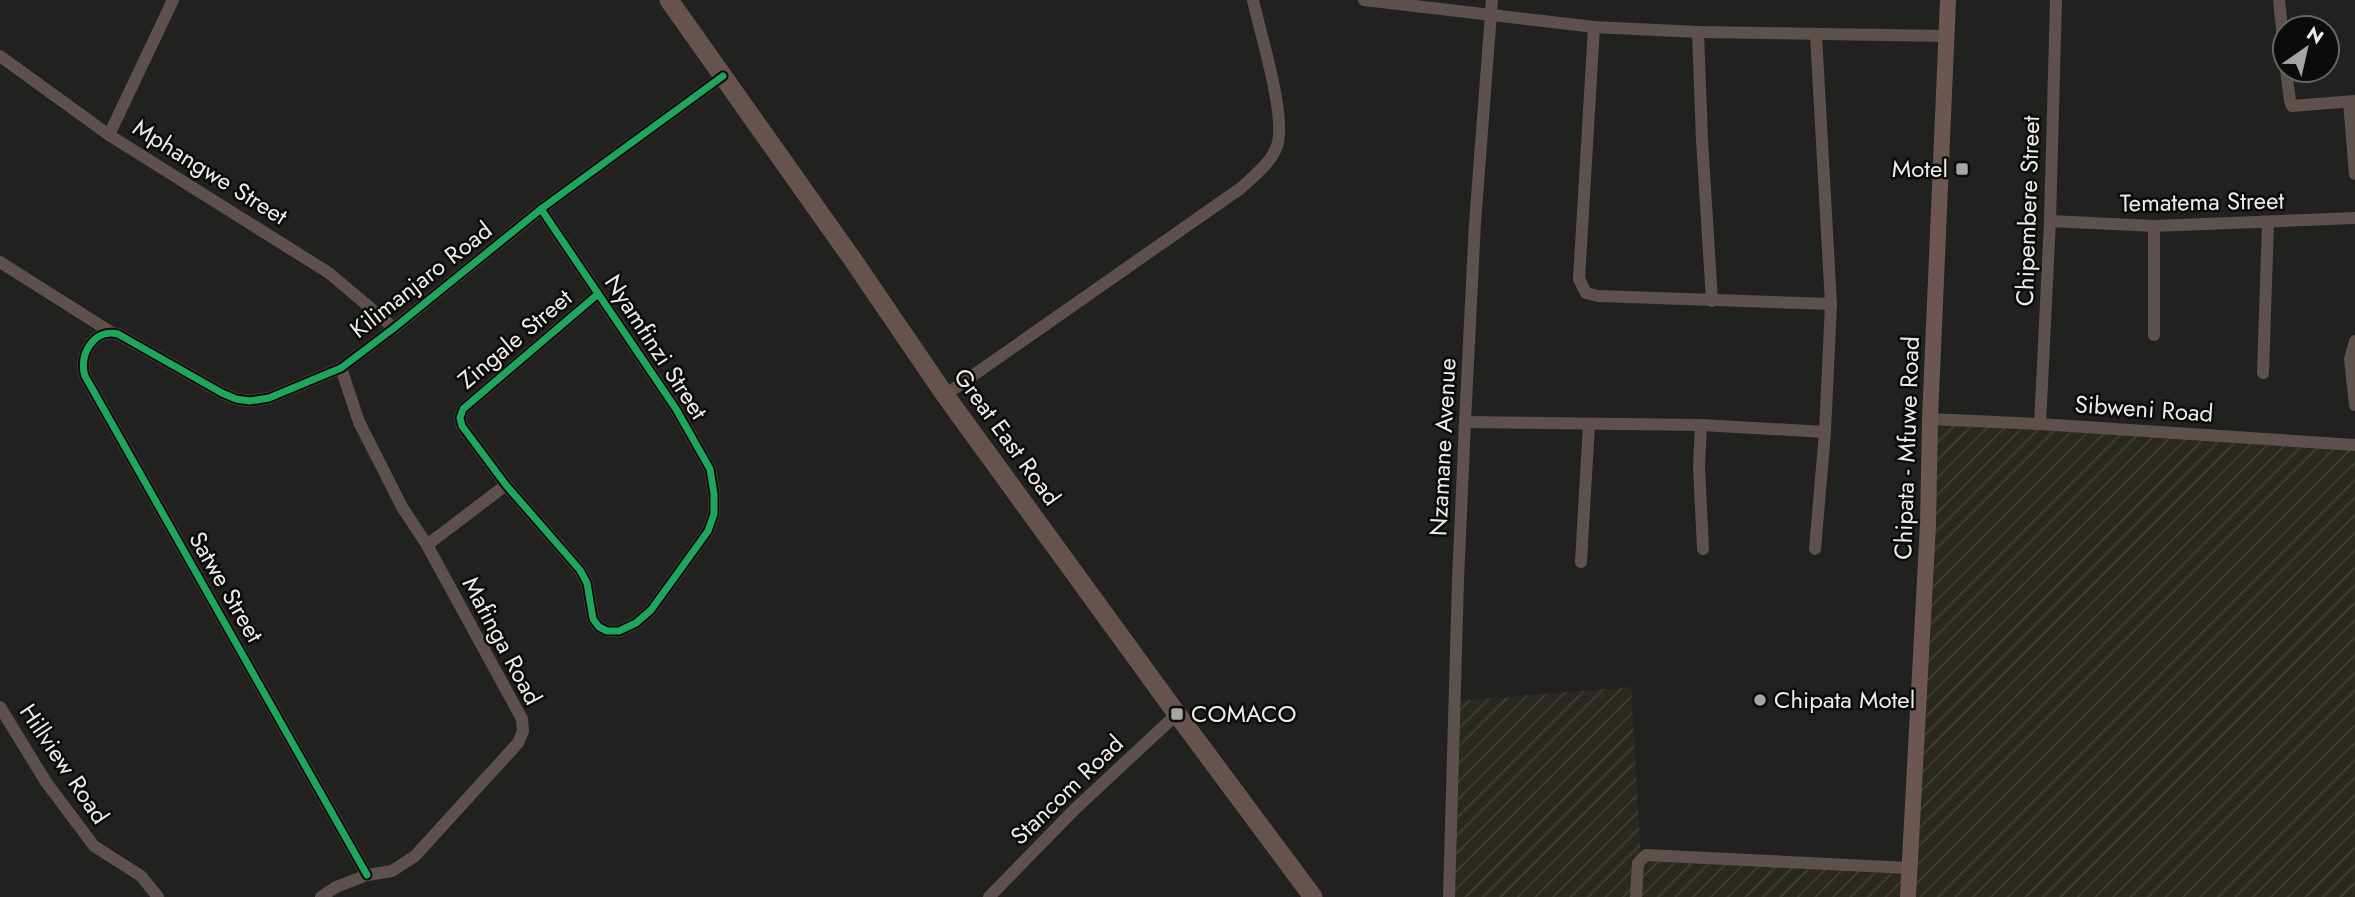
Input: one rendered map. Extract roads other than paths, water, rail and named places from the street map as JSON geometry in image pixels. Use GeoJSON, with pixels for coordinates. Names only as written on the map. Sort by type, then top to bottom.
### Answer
{"type":"FeatureCollection","features":[{"type":"Feature","properties":{"kind":"highway","name":"Great East Road"},"geometry":{"type":"LineString","coordinates":[[669,0],[945,395],[1313,897]]}},
{"type":"Feature","properties":{"kind":"main road","name":"Chipata - Mfuwe Road"},"geometry":{"type":"LineString","coordinates":[[1908,897],[1928,524],[1948,0]]}},
{"type":"Feature","properties":{"kind":"street"},"geometry":{"type":"LineString","coordinates":[[109,135],[173,0]]}},
{"type":"Feature","properties":{"kind":"street"},"geometry":{"type":"LineString","coordinates":[[945,395],[1241,188],[1264,166],[1276,148],[1280,131],[1253,0]]}},
{"type":"Feature","properties":{"kind":"street"},"geometry":{"type":"LineString","coordinates":[[1364,0],[1594,27],[1698,32],[1947,36]]}},
{"type":"Feature","properties":{"kind":"street","name":"Nzamane Avenue"},"geometry":{"type":"LineString","coordinates":[[1450,897],[1465,422],[1475,223],[1492,0]]}},
{"type":"Feature","properties":{"kind":"street","name":"Chipembere Street"},"geometry":{"type":"LineString","coordinates":[[2040,424],[2050,221],[2056,0]]}},
{"type":"Feature","properties":{"kind":"street"},"geometry":{"type":"LineString","coordinates":[[1594,27],[1579,279],[1586,293],[1598,296],[1830,304]]}},
{"type":"Feature","properties":{"kind":"street"},"geometry":{"type":"LineString","coordinates":[[1698,32],[1712,301]]}},
{"type":"Feature","properties":{"kind":"street"},"geometry":{"type":"LineString","coordinates":[[1815,548],[1825,432],[1830,304],[1816,35]]}},
{"type":"Feature","properties":{"kind":"street","name":"Mphangwe Street"},"geometry":{"type":"LineString","coordinates":[[0,56],[109,135],[329,273],[394,328]]}},
{"type":"Feature","properties":{"kind":"street","name":"Kilimanjaro Road"},"geometry":{"type":"LineString","coordinates":[[0,262],[114,332],[236,398],[250,401],[268,398],[341,368],[541,209],[723,76]]}},
{"type":"Feature","properties":{"kind":"street"},"geometry":{"type":"LineString","coordinates":[[2288,84],[2292,106],[2352,101],[2355,174]]}},
{"type":"Feature","properties":{"kind":"street","name":"Nyamfinzi Street"},"geometry":{"type":"LineString","coordinates":[[541,209],[676,409],[710,468],[714,514],[708,531],[667,584]]}},
{"type":"Feature","properties":{"kind":"street","name":"Tematema Street"},"geometry":{"type":"LineString","coordinates":[[2050,221],[2154,226],[2355,218]]}},
{"type":"Feature","properties":{"kind":"street"},"geometry":{"type":"LineString","coordinates":[[2263,373],[2268,223]]}},
{"type":"Feature","properties":{"kind":"street"},"geometry":{"type":"LineString","coordinates":[[2154,226],[2154,335]]}},
{"type":"Feature","properties":{"kind":"street","name":"Zingale Street"},"geometry":{"type":"LineString","coordinates":[[598,294],[463,409],[461,426],[506,485],[580,570],[587,583],[593,619],[599,627],[607,631],[619,631],[636,623],[651,610],[667,584]]}},
{"type":"Feature","properties":{"kind":"street","name":"Satwe Street"},"geometry":{"type":"LineString","coordinates":[[114,332],[100,334],[91,343],[83,358],[85,376],[367,875]]}},
{"type":"Feature","properties":{"kind":"street"},"geometry":{"type":"LineString","coordinates":[[2355,341],[2350,359],[2355,405]]}},
{"type":"Feature","properties":{"kind":"street","name":"Mafinga Road"},"geometry":{"type":"LineString","coordinates":[[321,897],[336,887],[367,875],[392,871],[415,856],[518,743],[523,731],[522,719],[507,689],[427,545],[402,507],[359,422],[341,368]]}},
{"type":"Feature","properties":{"kind":"street","name":"Sibweni Road"},"geometry":{"type":"LineString","coordinates":[[1930,419],[2355,445]]}},
{"type":"Feature","properties":{"kind":"street"},"geometry":{"type":"LineString","coordinates":[[1465,422],[1701,425],[1825,432]]}},
{"type":"Feature","properties":{"kind":"street"},"geometry":{"type":"LineString","coordinates":[[1581,562],[1589,424]]}},
{"type":"Feature","properties":{"kind":"street"},"geometry":{"type":"LineString","coordinates":[[1701,425],[1699,466],[1703,549]]}},
{"type":"Feature","properties":{"kind":"street"},"geometry":{"type":"LineString","coordinates":[[427,545],[506,485]]}},
{"type":"Feature","properties":{"kind":"street","name":"Hillview Road"},"geometry":{"type":"LineString","coordinates":[[0,707],[46,782],[94,846],[141,876],[158,897]]}},
{"type":"Feature","properties":{"kind":"street","name":"Stancom Road"},"geometry":{"type":"LineString","coordinates":[[989,897],[1075,809],[1177,714]]}},
{"type":"Feature","properties":{"kind":"street"},"geometry":{"type":"LineString","coordinates":[[1636,897],[1638,863],[1646,855],[1909,868]]}},
{"type":"Feature","properties":{"kind":"place","name":"Motel"},"geometry":{"type":"Point","coordinates":[1962,169]}},
{"type":"Feature","properties":{"kind":"place","name":"Chipata Motel"},"geometry":{"type":"Point","coordinates":[1760,700]}},
{"type":"Feature","properties":{"kind":"place","name":"COMACO"},"geometry":{"type":"Point","coordinates":[1177,714]}}]}
